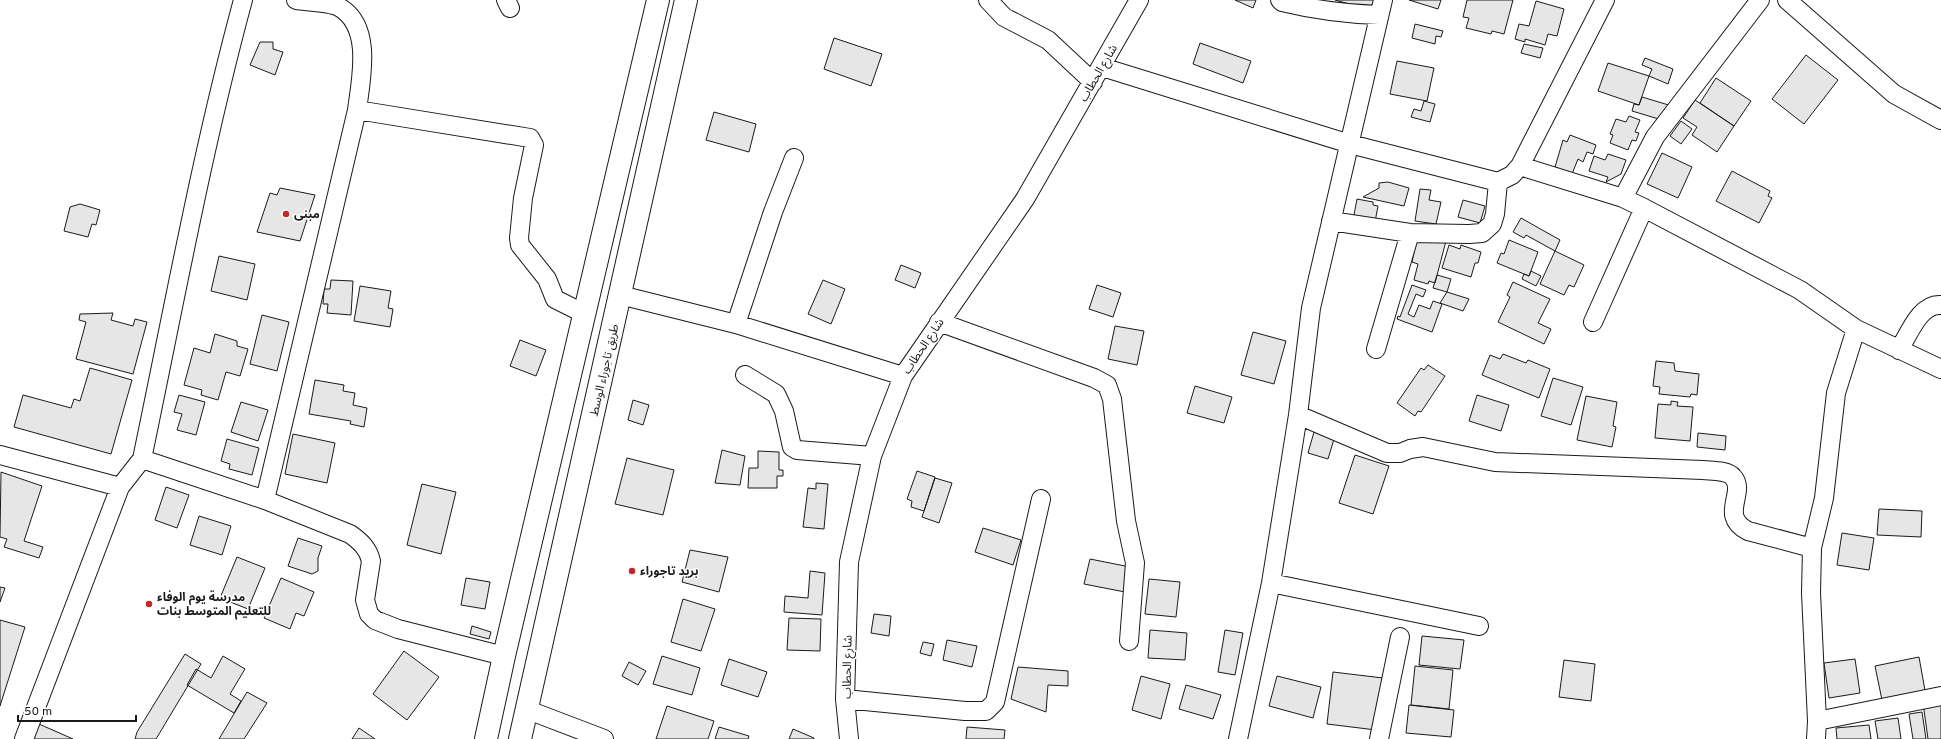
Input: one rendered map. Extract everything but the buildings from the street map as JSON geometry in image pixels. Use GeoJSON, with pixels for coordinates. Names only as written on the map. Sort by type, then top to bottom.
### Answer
{"type":"FeatureCollection","features":[{"type":"Feature","properties":{"kind":"main road"},"geometry":{"type":"LineString","coordinates":[[486,739],[504,656],[658,0]]}},
{"type":"Feature","properties":{"kind":"main road","name":"طريق تاجوراء الوسط"},"geometry":{"type":"LineString","coordinates":[[520,739],[528,710],[686,0]]}},
{"type":"Feature","properties":{"kind":"street"},"geometry":{"type":"LineString","coordinates":[[24,739],[120,487],[142,459],[227,58],[243,0]]}},
{"type":"Feature","properties":{"kind":"street"},"geometry":{"type":"LineString","coordinates":[[265,500],[357,110],[363,56],[358,28],[348,6],[296,0]]}},
{"type":"Feature","properties":{"kind":"street"},"geometry":{"type":"LineString","coordinates":[[988,0],[1004,17],[1048,40],[1097,74],[1350,144],[1498,182],[1512,175],[1520,166],[1605,0]]}},
{"type":"Feature","properties":{"kind":"street","name":"شارع الحطاب"},"geometry":{"type":"LineString","coordinates":[[849,739],[845,699],[849,562],[872,456],[903,376],[1025,199],[1139,0]]}},
{"type":"Feature","properties":{"kind":"street"},"geometry":{"type":"LineString","coordinates":[[1238,739],[1271,584],[1298,415],[1311,308],[1381,7],[1349,14],[1309,8],[1282,2],[1280,0]]}},
{"type":"Feature","properties":{"kind":"street"},"geometry":{"type":"LineString","coordinates":[[1623,198],[1655,137],[1760,0]]}},
{"type":"Feature","properties":{"kind":"street"},"geometry":{"type":"LineString","coordinates":[[1786,0],[1894,94],[1941,120]]}},
{"type":"Feature","properties":{"kind":"street"},"geometry":{"type":"LineString","coordinates":[[357,110],[530,138],[533,140],[534,144],[523,198],[519,238],[520,245],[547,279],[555,299],[585,314]]}},
{"type":"Feature","properties":{"kind":"street"},"geometry":{"type":"LineString","coordinates":[[736,324],[794,158]]}},
{"type":"Feature","properties":{"kind":"street"},"geometry":{"type":"LineString","coordinates":[[1520,166],[1623,198],[1644,208],[1800,290],[1856,329],[1941,369]]}},
{"type":"Feature","properties":{"kind":"street"},"geometry":{"type":"LineString","coordinates":[[1331,222],[1410,233],[1469,234],[1486,230],[1492,224],[1495,214],[1498,182]]}},
{"type":"Feature","properties":{"kind":"street"},"geometry":{"type":"LineString","coordinates":[[1593,322],[1644,208]]}},
{"type":"Feature","properties":{"kind":"street"},"geometry":{"type":"LineString","coordinates":[[1376,349],[1410,233]]}},
{"type":"Feature","properties":{"kind":"street"},"geometry":{"type":"LineString","coordinates":[[620,295],[736,324],[903,376]]}},
{"type":"Feature","properties":{"kind":"street"},"geometry":{"type":"LineString","coordinates":[[1899,350],[1924,310],[1932,305],[1941,305]]}},
{"type":"Feature","properties":{"kind":"street"},"geometry":{"type":"LineString","coordinates":[[939,322],[1094,378],[1107,385],[1112,399],[1126,521],[1135,563],[1129,641]]}},
{"type":"Feature","properties":{"kind":"street"},"geometry":{"type":"LineString","coordinates":[[1816,739],[1817,721],[1812,593],[1812,548],[1824,498],[1836,394],[1856,329]]}},
{"type":"Feature","properties":{"kind":"street"},"geometry":{"type":"LineString","coordinates":[[745,375],[776,394],[784,411],[792,447],[797,450],[872,456]]}},
{"type":"Feature","properties":{"kind":"street"},"geometry":{"type":"LineString","coordinates":[[1298,415],[1387,453],[1400,453],[1410,449],[1423,447],[1495,462],[1703,470],[1728,474],[1733,476],[1737,483],[1734,519],[1738,526],[1748,531],[1812,548]]}},
{"type":"Feature","properties":{"kind":"street"},"geometry":{"type":"LineString","coordinates":[[0,455],[120,487]]}},
{"type":"Feature","properties":{"kind":"street"},"geometry":{"type":"LineString","coordinates":[[142,459],[265,500],[350,534],[359,540],[369,554],[371,561],[365,600],[369,614],[375,620],[398,629],[504,656]]}},
{"type":"Feature","properties":{"kind":"street"},"geometry":{"type":"LineString","coordinates":[[845,699],[965,711],[986,711],[995,702],[1041,499]]}},
{"type":"Feature","properties":{"kind":"street"},"geometry":{"type":"LineString","coordinates":[[1271,584],[1479,626]]}},
{"type":"Feature","properties":{"kind":"street"},"geometry":{"type":"LineString","coordinates":[[1379,739],[1400,637]]}},
{"type":"Feature","properties":{"kind":"street"},"geometry":{"type":"LineString","coordinates":[[1817,721],[1941,696]]}},
{"type":"Feature","properties":{"kind":"street"},"geometry":{"type":"LineString","coordinates":[[528,710],[604,739]]}},
{"type":"Feature","properties":{"kind":"place","name":"مبنى"},"geometry":{"type":"Point","coordinates":[286,214]}},
{"type":"Feature","properties":{"kind":"place","name":"بريد تاجوراء"},"geometry":{"type":"Point","coordinates":[632,571]}},
{"type":"Feature","properties":{"kind":"place","name":"مدرسة يوم الوفاء للتعليم المتوسط بنات"},"geometry":{"type":"Point","coordinates":[149,604]}}]}
